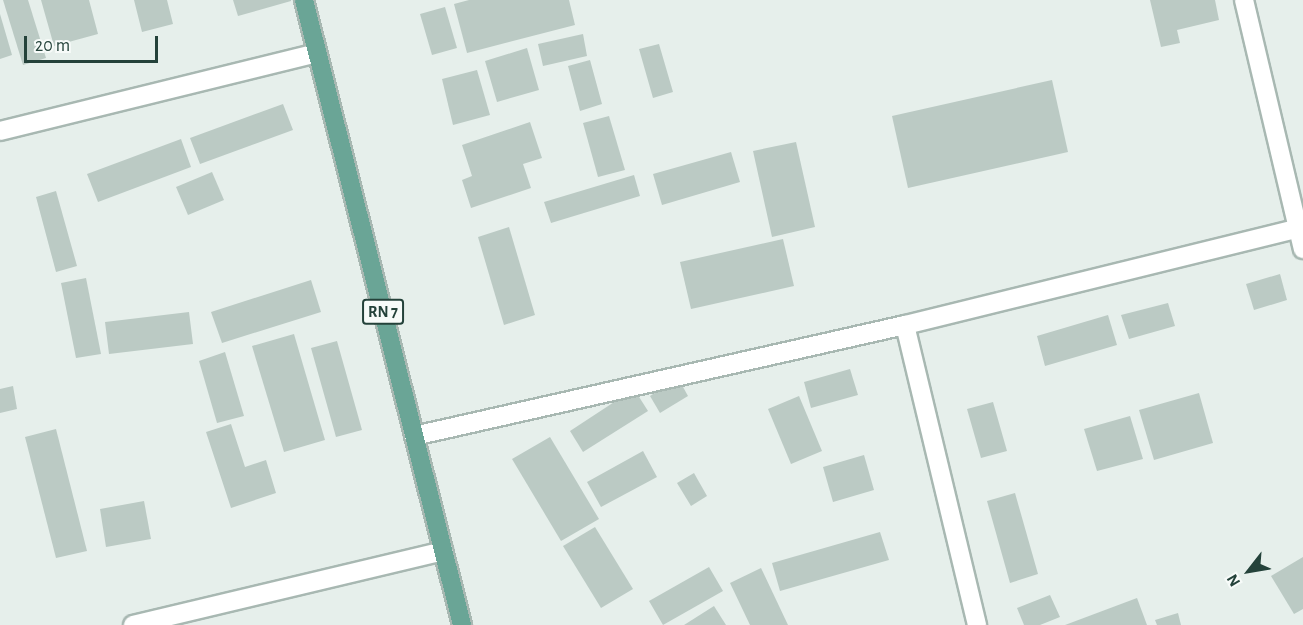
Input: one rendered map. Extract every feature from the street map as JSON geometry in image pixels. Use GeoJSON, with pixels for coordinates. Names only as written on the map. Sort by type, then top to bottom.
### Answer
{"type":"FeatureCollection","features":[{"type":"Feature","properties":{"kind":"main road","name":"RN 7"},"geometry":{"type":"LineString","coordinates":[[304,0],[462,625]]}},
{"type":"Feature","properties":{"kind":"street"},"geometry":{"type":"LineString","coordinates":[[1244,0],[1300,227],[1303,249]]}},
{"type":"Feature","properties":{"kind":"street"},"geometry":{"type":"LineString","coordinates":[[0,131],[317,53]]}},
{"type":"Feature","properties":{"kind":"street"},"geometry":{"type":"LineString","coordinates":[[414,436],[905,325],[1300,227]]}},
{"type":"Feature","properties":{"kind":"street"},"geometry":{"type":"LineString","coordinates":[[905,325],[977,625]]}},
{"type":"Feature","properties":{"kind":"street"},"geometry":{"type":"LineString","coordinates":[[133,625],[443,551]]}},
{"type":"Feature","properties":{"kind":"building"},"geometry":{"type":"Polygon","coordinates":[[[3,0],[28,0],[46,58],[23,65],[3,0]]]}},
{"type":"Feature","properties":{"kind":"building"},"geometry":{"type":"Polygon","coordinates":[[[41,0],[89,0],[98,34],[54,46],[41,0]]]}},
{"type":"Feature","properties":{"kind":"building"},"geometry":{"type":"Polygon","coordinates":[[[134,0],[167,0],[173,24],[142,32],[134,0]]]}},
{"type":"Feature","properties":{"kind":"building"},"geometry":{"type":"Polygon","coordinates":[[[233,0],[291,0],[291,1],[238,16],[233,0]]]}},
{"type":"Feature","properties":{"kind":"building"},"geometry":{"type":"Polygon","coordinates":[[[469,0],[569,0],[575,25],[467,53],[454,4],[469,0]]]}},
{"type":"Feature","properties":{"kind":"building"},"geometry":{"type":"Polygon","coordinates":[[[1150,0],[1215,0],[1219,20],[1177,30],[1180,43],[1161,47],[1150,0]]]}},
{"type":"Feature","properties":{"kind":"building"},"geometry":{"type":"Polygon","coordinates":[[[445,7],[457,48],[432,55],[420,14],[445,7]]]}},
{"type":"Feature","properties":{"kind":"building"},"geometry":{"type":"Polygon","coordinates":[[[0,14],[12,55],[0,59],[0,14]]]}},
{"type":"Feature","properties":{"kind":"building"},"geometry":{"type":"Polygon","coordinates":[[[583,34],[587,56],[543,66],[538,44],[583,34]]]}},
{"type":"Feature","properties":{"kind":"building"},"geometry":{"type":"Polygon","coordinates":[[[659,44],[673,92],[653,98],[639,49],[659,44]]]}},
{"type":"Feature","properties":{"kind":"building"},"geometry":{"type":"Polygon","coordinates":[[[527,48],[539,90],[497,102],[485,61],[527,48]]]}},
{"type":"Feature","properties":{"kind":"building"},"geometry":{"type":"Polygon","coordinates":[[[590,60],[602,104],[580,111],[568,66],[590,60]]]}},
{"type":"Feature","properties":{"kind":"building"},"geometry":{"type":"Polygon","coordinates":[[[477,70],[490,115],[453,125],[442,79],[477,70]]]}},
{"type":"Feature","properties":{"kind":"building"},"geometry":{"type":"Polygon","coordinates":[[[1052,80],[1068,152],[908,188],[892,116],[1052,80]]]}},
{"type":"Feature","properties":{"kind":"building"},"geometry":{"type":"Polygon","coordinates":[[[283,104],[293,130],[200,164],[190,138],[283,104]]]}},
{"type":"Feature","properties":{"kind":"building"},"geometry":{"type":"Polygon","coordinates":[[[609,116],[625,170],[598,177],[583,123],[609,116]]]}},
{"type":"Feature","properties":{"kind":"building"},"geometry":{"type":"Polygon","coordinates":[[[530,122],[542,158],[523,164],[531,188],[471,208],[462,180],[472,176],[462,145],[530,122]]]}},
{"type":"Feature","properties":{"kind":"building"},"geometry":{"type":"Polygon","coordinates":[[[181,139],[191,167],[98,202],[87,174],[181,139]]]}},
{"type":"Feature","properties":{"kind":"building"},"geometry":{"type":"Polygon","coordinates":[[[796,142],[815,227],[772,237],[753,151],[796,142]]]}},
{"type":"Feature","properties":{"kind":"building"},"geometry":{"type":"Polygon","coordinates":[[[731,152],[740,182],[662,205],[653,174],[731,152]]]}},
{"type":"Feature","properties":{"kind":"building"},"geometry":{"type":"Polygon","coordinates":[[[212,172],[224,200],[188,215],[176,187],[212,172]]]}},
{"type":"Feature","properties":{"kind":"building"},"geometry":{"type":"Polygon","coordinates":[[[634,175],[640,196],[551,223],[544,202],[634,175]]]}},
{"type":"Feature","properties":{"kind":"building"},"geometry":{"type":"Polygon","coordinates":[[[56,191],[77,266],[56,272],[36,197],[56,191]]]}},
{"type":"Feature","properties":{"kind":"building"},"geometry":{"type":"Polygon","coordinates":[[[509,227],[535,315],[504,325],[478,237],[509,227]]]}},
{"type":"Feature","properties":{"kind":"building"},"geometry":{"type":"Polygon","coordinates":[[[783,239],[794,286],[691,309],[680,262],[783,239]]]}},
{"type":"Feature","properties":{"kind":"building"},"geometry":{"type":"Polygon","coordinates":[[[1280,274],[1287,300],[1254,310],[1246,284],[1280,274]]]}},
{"type":"Feature","properties":{"kind":"building"},"geometry":{"type":"Polygon","coordinates":[[[86,278],[101,354],[76,358],[61,283],[86,278]]]}},
{"type":"Feature","properties":{"kind":"building"},"geometry":{"type":"Polygon","coordinates":[[[311,280],[321,312],[222,343],[211,312],[311,280]]]}},
{"type":"Feature","properties":{"kind":"building"},"geometry":{"type":"Polygon","coordinates":[[[1168,303],[1175,326],[1129,339],[1121,315],[1168,303]]]}},
{"type":"Feature","properties":{"kind":"building"},"geometry":{"type":"Polygon","coordinates":[[[189,312],[193,344],[109,354],[105,322],[189,312]]]}},
{"type":"Feature","properties":{"kind":"building"},"geometry":{"type":"Polygon","coordinates":[[[1108,315],[1117,345],[1045,366],[1037,336],[1108,315]]]}},
{"type":"Feature","properties":{"kind":"building"},"geometry":{"type":"Polygon","coordinates":[[[294,334],[325,440],[284,452],[252,346],[294,334]]]}},
{"type":"Feature","properties":{"kind":"building"},"geometry":{"type":"Polygon","coordinates":[[[337,341],[362,430],[336,437],[311,348],[337,341]]]}},
{"type":"Feature","properties":{"kind":"building"},"geometry":{"type":"Polygon","coordinates":[[[225,352],[244,416],[217,423],[199,361],[225,352]]]}},
{"type":"Feature","properties":{"kind":"building"},"geometry":{"type":"Polygon","coordinates":[[[850,369],[858,395],[811,408],[804,382],[850,369]]]}},
{"type":"Feature","properties":{"kind":"building"},"geometry":{"type":"Polygon","coordinates":[[[678,378],[688,396],[660,413],[650,396],[678,378]]]}},
{"type":"Feature","properties":{"kind":"building"},"geometry":{"type":"Polygon","coordinates":[[[13,386],[17,409],[0,413],[0,389],[13,386]]]}},
{"type":"Feature","properties":{"kind":"building"},"geometry":{"type":"Polygon","coordinates":[[[634,389],[648,411],[583,452],[570,431],[634,389]]]}},
{"type":"Feature","properties":{"kind":"building"},"geometry":{"type":"Polygon","coordinates":[[[1199,393],[1213,443],[1154,460],[1139,410],[1199,393]]]}},
{"type":"Feature","properties":{"kind":"building"},"geometry":{"type":"Polygon","coordinates":[[[799,396],[822,451],[791,464],[768,409],[799,396]]]}},
{"type":"Feature","properties":{"kind":"building"},"geometry":{"type":"Polygon","coordinates":[[[993,402],[1007,451],[981,458],[967,409],[993,402]]]}},
{"type":"Feature","properties":{"kind":"building"},"geometry":{"type":"Polygon","coordinates":[[[1130,416],[1143,459],[1097,471],[1084,429],[1130,416]]]}},
{"type":"Feature","properties":{"kind":"building"},"geometry":{"type":"Polygon","coordinates":[[[231,424],[245,467],[266,460],[276,493],[231,508],[206,432],[231,424]]]}},
{"type":"Feature","properties":{"kind":"building"},"geometry":{"type":"Polygon","coordinates":[[[56,429],[87,551],[56,558],[25,437],[56,429]]]}},
{"type":"Feature","properties":{"kind":"building"},"geometry":{"type":"Polygon","coordinates":[[[550,437],[599,519],[561,541],[512,459],[550,437]]]}},
{"type":"Feature","properties":{"kind":"building"},"geometry":{"type":"Polygon","coordinates":[[[643,451],[657,477],[601,507],[587,482],[643,451]]]}},
{"type":"Feature","properties":{"kind":"building"},"geometry":{"type":"Polygon","coordinates":[[[864,455],[874,490],[833,502],[823,467],[864,455]]]}},
{"type":"Feature","properties":{"kind":"building"},"geometry":{"type":"Polygon","coordinates":[[[694,473],[707,496],[691,506],[677,483],[694,473]]]}},
{"type":"Feature","properties":{"kind":"building"},"geometry":{"type":"Polygon","coordinates":[[[1015,493],[1038,574],[1010,583],[987,501],[1015,493]]]}},
{"type":"Feature","properties":{"kind":"building"},"geometry":{"type":"Polygon","coordinates":[[[144,501],[151,539],[106,547],[100,509],[144,501]]]}},
{"type":"Feature","properties":{"kind":"building"},"geometry":{"type":"Polygon","coordinates":[[[595,527],[633,589],[601,608],[563,546],[595,527]]]}},
{"type":"Feature","properties":{"kind":"building"},"geometry":{"type":"Polygon","coordinates":[[[880,532],[889,560],[780,591],[772,563],[880,532]]]}},
{"type":"Feature","properties":{"kind":"building"},"geometry":{"type":"Polygon","coordinates":[[[1303,557],[1303,609],[1294,614],[1271,576],[1303,557]]]}},
{"type":"Feature","properties":{"kind":"building"},"geometry":{"type":"Polygon","coordinates":[[[709,567],[723,591],[663,625],[649,601],[709,567]]]}},
{"type":"Feature","properties":{"kind":"building"},"geometry":{"type":"Polygon","coordinates":[[[761,568],[788,625],[750,625],[730,583],[761,568]]]}},
{"type":"Feature","properties":{"kind":"building"},"geometry":{"type":"Polygon","coordinates":[[[1050,595],[1060,617],[1040,625],[1024,625],[1017,608],[1050,595]]]}},
{"type":"Feature","properties":{"kind":"building"},"geometry":{"type":"Polygon","coordinates":[[[1137,598],[1147,625],[1065,625],[1137,598]]]}},
{"type":"Feature","properties":{"kind":"building"},"geometry":{"type":"Polygon","coordinates":[[[714,606],[726,625],[684,625],[714,606]]]}},
{"type":"Feature","properties":{"kind":"building"},"geometry":{"type":"Polygon","coordinates":[[[1178,613],[1181,625],[1157,625],[1155,620],[1178,613]]]}}]}
